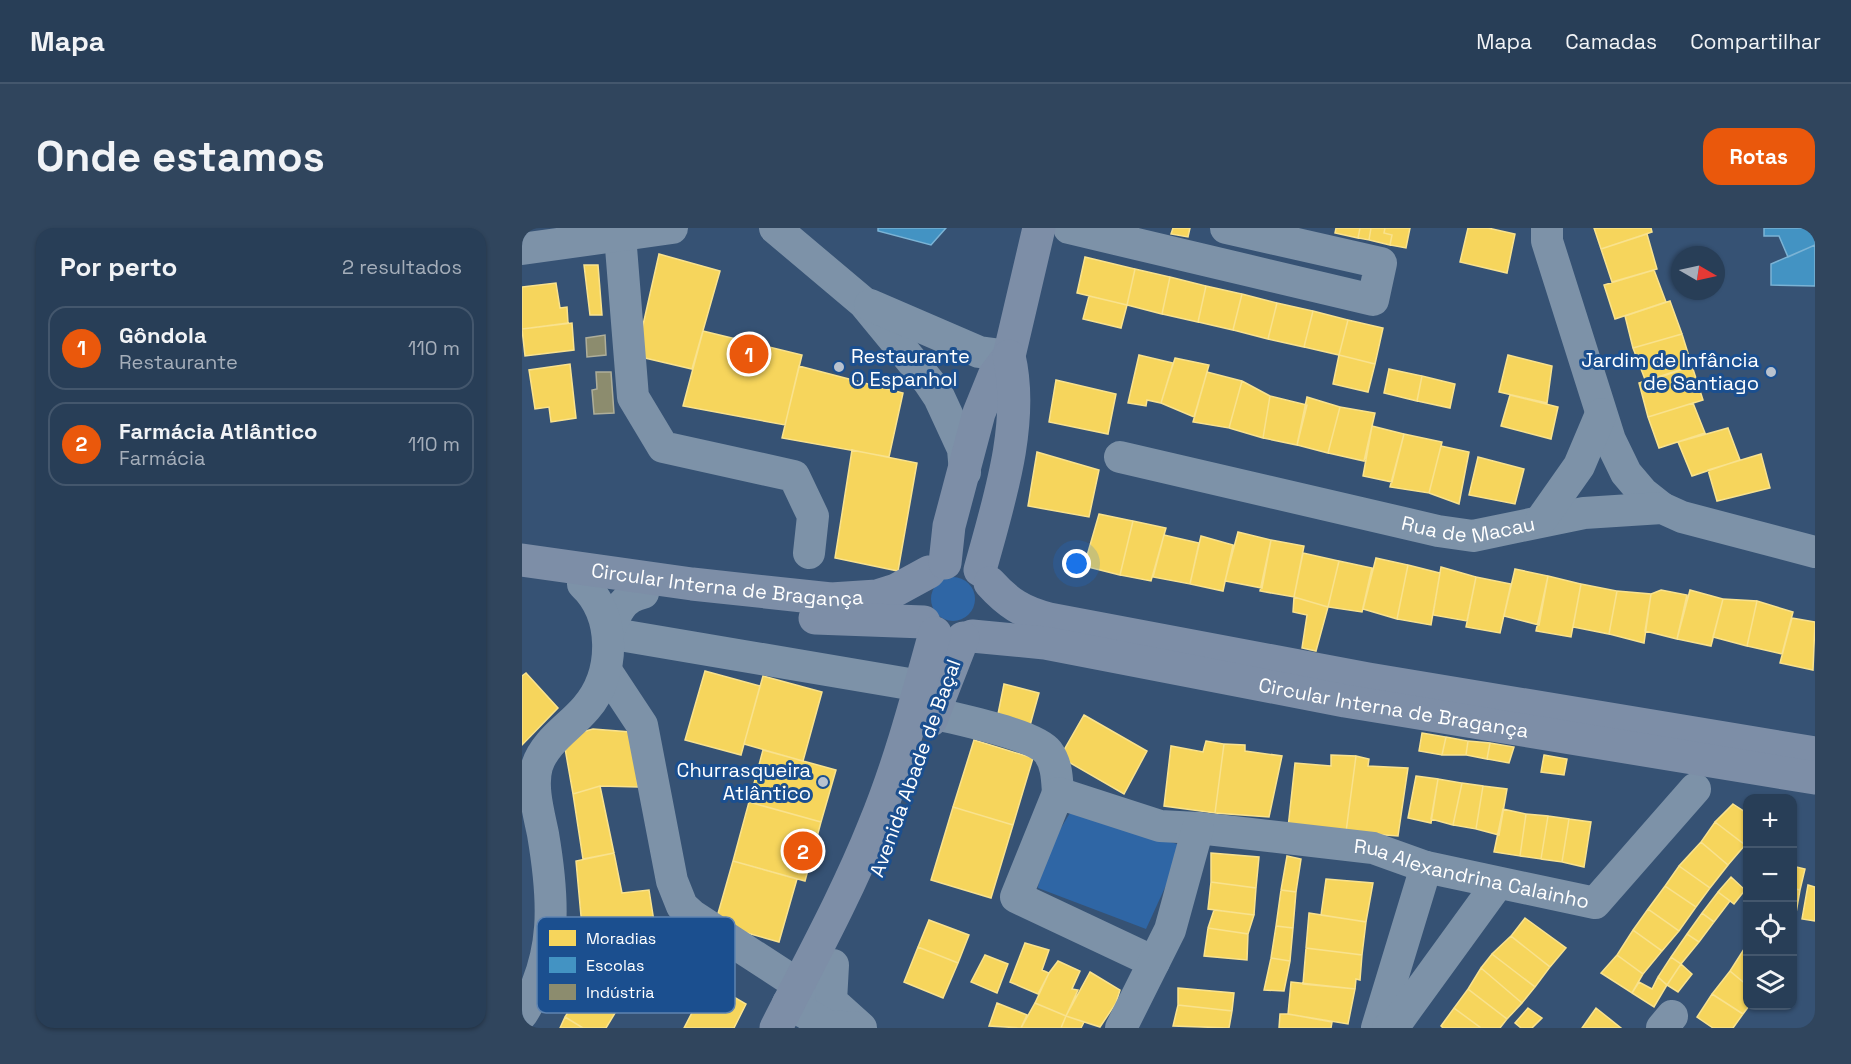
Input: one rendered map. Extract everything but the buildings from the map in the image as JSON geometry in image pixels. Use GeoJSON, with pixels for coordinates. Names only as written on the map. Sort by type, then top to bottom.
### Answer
{"type":"FeatureCollection","features":[{"type":"Feature","properties":{"kind":"main road","name":"Avenida Abade de Baçal"},"geometry":{"type":"LineString","coordinates":[[948,632],[917,596],[937,568],[985,396],[994,376],[1009,356],[1039,228]]}},
{"type":"Feature","properties":{"kind":"main road","name":"Avenida Abade de Baçal"},"geometry":{"type":"LineString","coordinates":[[948,632],[981,630],[992,613],[993,592],[985,576],[1014,429],[1016,391],[1009,356]]}},
{"type":"Feature","properties":{"kind":"main road","name":"Circular Interna de Bragança"},"geometry":{"type":"LineString","coordinates":[[524,561],[692,584],[831,599],[876,596],[896,590],[937,568]]}},
{"type":"Feature","properties":{"kind":"main road","name":"Circular Interna de Bragança"},"geometry":{"type":"LineString","coordinates":[[524,561],[583,584],[814,618],[1045,643],[1345,701],[1815,778]]}},
{"type":"Feature","properties":{"kind":"main road"},"geometry":{"type":"LineString","coordinates":[[937,568],[963,562],[985,576]]}},
{"type":"Feature","properties":{"kind":"main road","name":"Circular Interna de Bragança"},"geometry":{"type":"LineString","coordinates":[[985,576],[1006,601],[1017,608],[1049,619],[1368,679],[1815,753]]}},
{"type":"Feature","properties":{"kind":"main road","name":"Avenida Abade de Baçal"},"geometry":{"type":"LineString","coordinates":[[803,1008],[832,965],[892,841],[927,699],[948,632]]}},
{"type":"Feature","properties":{"kind":"main road","name":"Avenida Abade de Baçal"},"geometry":{"type":"LineString","coordinates":[[803,1008],[899,758],[927,699]]}},
{"type":"Feature","properties":{"kind":"street"},"geometry":{"type":"LineString","coordinates":[[522,249],[672,228]]}},
{"type":"Feature","properties":{"kind":"street"},"geometry":{"type":"LineString","coordinates":[[775,228],[864,303],[939,397],[963,449],[965,472]]}},
{"type":"Feature","properties":{"kind":"street"},"geometry":{"type":"LineString","coordinates":[[1069,228],[1200,261],[1373,300],[1381,263],[1226,228]]}},
{"type":"Feature","properties":{"kind":"street"},"geometry":{"type":"LineString","coordinates":[[1200,261],[1208,228]]}},
{"type":"Feature","properties":{"kind":"street"},"geometry":{"type":"LineString","coordinates":[[1546,228],[1554,263],[1601,414],[1626,473],[1662,508]]}},
{"type":"Feature","properties":{"kind":"street"},"geometry":{"type":"LineString","coordinates":[[620,235],[633,397],[663,447],[794,476],[813,516],[809,553]]}},
{"type":"Feature","properties":{"kind":"street"},"geometry":{"type":"LineString","coordinates":[[864,303],[979,352],[1009,356]]}},
{"type":"Feature","properties":{"kind":"street"},"geometry":{"type":"LineString","coordinates":[[1541,520],[1579,466],[1601,414]]}},
{"type":"Feature","properties":{"kind":"street","name":"Rua de Macau"},"geometry":{"type":"LineString","coordinates":[[1120,457],[1437,531],[1473,536],[1541,520],[1584,513],[1662,508],[1682,517],[1815,552]]}},
{"type":"Feature","properties":{"kind":"street"},"geometry":{"type":"LineString","coordinates":[[583,584],[598,600],[608,633]]}},
{"type":"Feature","properties":{"kind":"street"},"geometry":{"type":"LineString","coordinates":[[548,917],[549,872],[536,797],[537,767],[550,743],[587,706],[607,672],[608,633],[615,613],[630,596],[643,593]]}},
{"type":"Feature","properties":{"kind":"street"},"geometry":{"type":"LineString","coordinates":[[608,633],[927,699],[1031,739],[1048,751],[1056,767],[1059,793],[1016,897],[1154,962]]}},
{"type":"Feature","properties":{"kind":"street"},"geometry":{"type":"LineString","coordinates":[[607,672],[642,725],[672,881],[682,906],[694,917]]}},
{"type":"Feature","properties":{"kind":"street","name":"Rua Alexandrina Calainho"},"geometry":{"type":"LineString","coordinates":[[1059,793],[1160,826],[1198,828],[1373,848],[1426,867],[1595,903],[1695,789]]}},
{"type":"Feature","properties":{"kind":"street"},"geometry":{"type":"LineString","coordinates":[[1121,1028],[1170,930],[1198,828]]}},
{"type":"Feature","properties":{"kind":"street"},"geometry":{"type":"LineString","coordinates":[[1377,1028],[1426,867]]}},
{"type":"Feature","properties":{"kind":"street"},"geometry":{"type":"LineString","coordinates":[[1388,1028],[1400,1018],[1498,883]]}},
{"type":"Feature","properties":{"kind":"street"},"geometry":{"type":"LineString","coordinates":[[735,951],[828,1026],[860,1028]]}},
{"type":"Feature","properties":{"kind":"street"},"geometry":{"type":"LineString","coordinates":[[522,1014],[537,990]]}},
{"type":"Feature","properties":{"kind":"shaded area"},"geometry":{"type":"Polygon","coordinates":[[[953,577],[962,578],[969,583],[974,590],[974,608],[969,615],[962,620],[953,621],[944,620],[937,615],[932,608],[931,599],[932,590],[937,583],[944,578],[953,577]]]}},
{"type":"Feature","properties":{"kind":"shaded area"},"geometry":{"type":"Polygon","coordinates":[[[1070,813],[1184,846],[1146,929],[1038,888],[1042,859],[1070,813]]]}},
{"type":"Feature","properties":{"kind":"place","name":"Gôndola"},"geometry":{"type":"Point","coordinates":[749,354]}},
{"type":"Feature","properties":{"kind":"place","name":"Restaurante O Espanhol"},"geometry":{"type":"Point","coordinates":[839,367]}},
{"type":"Feature","properties":{"kind":"place","name":"Jardim de Infância de Santiago"},"geometry":{"type":"Point","coordinates":[1771,372]}},
{"type":"Feature","properties":{"kind":"place","name":"Churrasqueira Atlântico"},"geometry":{"type":"Point","coordinates":[823,782]}},
{"type":"Feature","properties":{"kind":"place","name":"Farmácia Atlântico"},"geometry":{"type":"Point","coordinates":[803,851]}}]}
